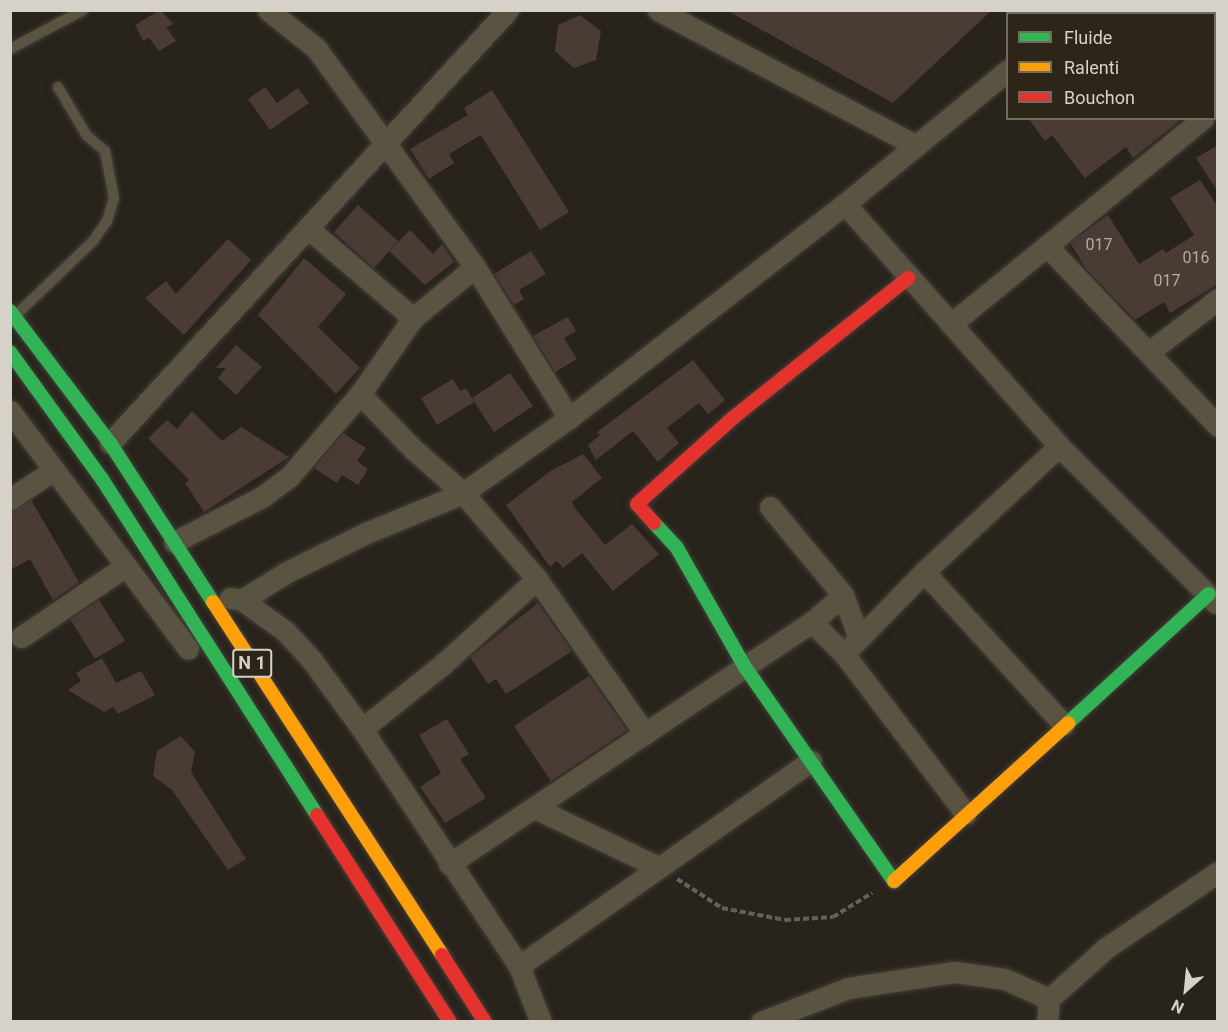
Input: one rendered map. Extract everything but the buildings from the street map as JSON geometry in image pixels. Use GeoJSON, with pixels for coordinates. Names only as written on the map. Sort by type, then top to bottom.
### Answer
{"type":"FeatureCollection","features":[{"type":"Feature","properties":{"kind":"main road"},"geometry":{"type":"LineString","coordinates":[[908,278],[640,498],[640,509],[677,548],[745,667],[894,881],[1064,725],[1213,599]]}},
{"type":"Feature","properties":{"kind":"main road","name":"N 1"},"geometry":{"type":"LineString","coordinates":[[13,313],[110,443],[485,1022]]}},
{"type":"Feature","properties":{"kind":"main road","name":"N 1"},"geometry":{"type":"LineString","coordinates":[[10,352],[102,479],[450,1022]]}},
{"type":"Feature","properties":{"kind":"street"},"geometry":{"type":"LineString","coordinates":[[268,10],[316,48],[475,267],[569,418]]}},
{"type":"Feature","properties":{"kind":"street"},"geometry":{"type":"LineString","coordinates":[[110,443],[310,230],[346,185],[386,146],[508,10]]}},
{"type":"Feature","properties":{"kind":"street"},"geometry":{"type":"LineString","coordinates":[[658,10],[915,145]]}},
{"type":"Feature","properties":{"kind":"street"},"geometry":{"type":"LineString","coordinates":[[242,600],[287,572],[463,493],[569,418],[845,204],[1006,72]]}},
{"type":"Feature","properties":{"kind":"street"},"geometry":{"type":"LineString","coordinates":[[951,324],[1202,120]]}},
{"type":"Feature","properties":{"kind":"street"},"geometry":{"type":"LineString","coordinates":[[845,204],[908,278],[1059,446],[1213,599]]}},
{"type":"Feature","properties":{"kind":"street"},"geometry":{"type":"LineString","coordinates":[[310,230],[412,318]]}},
{"type":"Feature","properties":{"kind":"street"},"geometry":{"type":"LineString","coordinates":[[1047,246],[1218,426]]}},
{"type":"Feature","properties":{"kind":"street"},"geometry":{"type":"LineString","coordinates":[[174,542],[262,497],[289,477],[360,394],[412,318],[475,267]]}},
{"type":"Feature","properties":{"kind":"street"},"geometry":{"type":"LineString","coordinates":[[1149,352],[1218,299]]}},
{"type":"Feature","properties":{"kind":"street"},"geometry":{"type":"LineString","coordinates":[[360,394],[413,449],[463,493],[537,579],[645,734]]}},
{"type":"Feature","properties":{"kind":"street"},"geometry":{"type":"LineString","coordinates":[[10,411],[188,649]]}},
{"type":"Feature","properties":{"kind":"street"},"geometry":{"type":"LineString","coordinates":[[851,646],[924,572],[1059,446]]}},
{"type":"Feature","properties":{"kind":"street"},"geometry":{"type":"LineString","coordinates":[[10,499],[54,470]]}},
{"type":"Feature","properties":{"kind":"street"},"geometry":{"type":"LineString","coordinates":[[770,507],[843,596],[851,646]]}},
{"type":"Feature","properties":{"kind":"street"},"geometry":{"type":"LineString","coordinates":[[21,637],[126,566]]}},
{"type":"Feature","properties":{"kind":"street"},"geometry":{"type":"LineString","coordinates":[[924,572],[1064,725]]}},
{"type":"Feature","properties":{"kind":"street"},"geometry":{"type":"LineString","coordinates":[[362,729],[443,664],[537,579]]}},
{"type":"Feature","properties":{"kind":"street"},"geometry":{"type":"LineString","coordinates":[[206,593],[242,600],[285,632],[311,659],[362,729],[449,864],[519,966],[542,1022]]}},
{"type":"Feature","properties":{"kind":"street"},"geometry":{"type":"LineString","coordinates":[[449,864],[537,809],[812,622],[843,596]]}},
{"type":"Feature","properties":{"kind":"street"},"geometry":{"type":"LineString","coordinates":[[812,622],[851,646],[966,814]]}},
{"type":"Feature","properties":{"kind":"street"},"geometry":{"type":"LineString","coordinates":[[519,966],[656,866],[811,761]]}},
{"type":"Feature","properties":{"kind":"street"},"geometry":{"type":"LineString","coordinates":[[537,809],[656,866]]}},
{"type":"Feature","properties":{"kind":"street"},"geometry":{"type":"LineString","coordinates":[[1047,1022],[1049,999],[1106,948],[1218,872]]}},
{"type":"Feature","properties":{"kind":"street"},"geometry":{"type":"LineString","coordinates":[[761,1022],[848,988],[954,972],[1005,980],[1049,999]]}},
{"type":"Feature","properties":{"kind":"lane"},"geometry":{"type":"LineString","coordinates":[[10,49],[82,10]]}},
{"type":"Feature","properties":{"kind":"lane"},"geometry":{"type":"LineString","coordinates":[[13,313],[93,242],[107,221],[114,198],[105,151],[87,136],[58,87]]}},
{"type":"Feature","properties":{"kind":"path"},"geometry":{"type":"LineString","coordinates":[[656,866],[722,908],[785,920],[833,917],[894,881]]}},
{"type":"Feature","properties":{"kind":"traffic: fast"},"geometry":{"type":"LineString","coordinates":[[10,311],[110,443],[213,602]]}},
{"type":"Feature","properties":{"kind":"traffic: fast"},"geometry":{"type":"LineString","coordinates":[[10,352],[102,479],[317,815]]}},
{"type":"Feature","properties":{"kind":"traffic: fast"},"geometry":{"type":"LineString","coordinates":[[654,523],[677,548],[745,667],[894,881]]}},
{"type":"Feature","properties":{"kind":"traffic: fast"},"geometry":{"type":"LineString","coordinates":[[1068,723],[1209,594]]}},
{"type":"Feature","properties":{"kind":"traffic: slow"},"geometry":{"type":"LineString","coordinates":[[213,602],[442,955]]}},
{"type":"Feature","properties":{"kind":"traffic: slow"},"geometry":{"type":"LineString","coordinates":[[894,881],[1068,723]]}},
{"type":"Feature","properties":{"kind":"traffic: jam"},"geometry":{"type":"LineString","coordinates":[[654,523],[637,504],[734,417],[908,278]]}},
{"type":"Feature","properties":{"kind":"traffic: jam"},"geometry":{"type":"LineString","coordinates":[[317,815],[450,1022]]}},
{"type":"Feature","properties":{"kind":"traffic: jam"},"geometry":{"type":"LineString","coordinates":[[442,955],[485,1022]]}}]}
